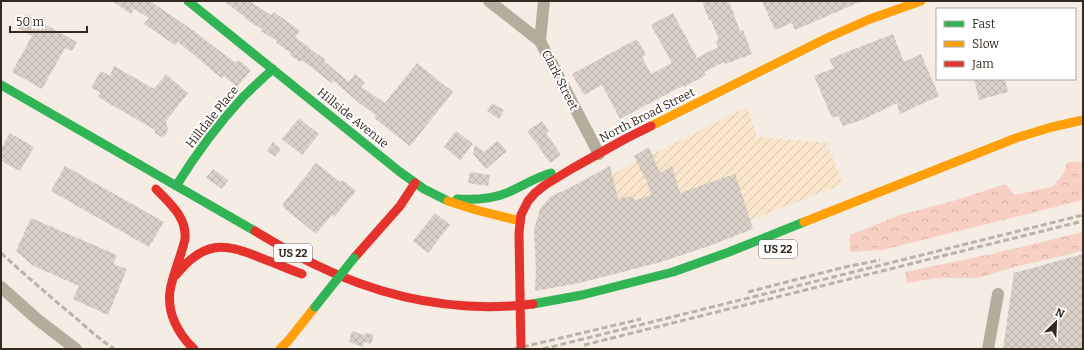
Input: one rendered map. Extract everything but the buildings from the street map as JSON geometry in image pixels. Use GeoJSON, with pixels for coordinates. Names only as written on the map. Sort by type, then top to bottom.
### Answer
{"type":"FeatureCollection","features":[{"type":"Feature","properties":{"kind":"main road","name":"Hillside Avenue"},"geometry":{"type":"LineString","coordinates":[[188,1],[415,183],[443,199],[465,207],[520,221]]}},
{"type":"Feature","properties":{"kind":"main road","name":"North Broad Street"},"geometry":{"type":"LineString","coordinates":[[521,349],[520,221],[525,206],[535,193],[551,180],[688,107],[827,38],[870,19],[921,1]]}},
{"type":"Feature","properties":{"kind":"main road","name":"Hilldale Place"},"geometry":{"type":"LineString","coordinates":[[176,186],[191,162],[238,103],[273,69]]}},
{"type":"Feature","properties":{"kind":"main road","name":"US 22"},"geometry":{"type":"LineString","coordinates":[[1,85],[311,263],[364,286],[399,296],[436,303],[472,307],[514,306],[568,299],[681,269],[753,243],[1016,138],[1052,127],[1083,120]]}},
{"type":"Feature","properties":{"kind":"main road"},"geometry":{"type":"LineString","coordinates":[[443,199],[476,199],[507,193],[542,175],[573,168]]}},
{"type":"Feature","properties":{"kind":"main road"},"geometry":{"type":"LineString","coordinates":[[280,349],[354,258],[400,206],[415,183]]}},
{"type":"Feature","properties":{"kind":"main road"},"geometry":{"type":"LineString","coordinates":[[180,203],[152,187],[180,215],[184,225],[184,242],[174,277],[170,302],[173,316],[182,335],[194,349]]}},
{"type":"Feature","properties":{"kind":"main road","name":"US 22"},"geometry":{"type":"LineString","coordinates":[[250,243],[312,279]]}},
{"type":"Feature","properties":{"kind":"main road"},"geometry":{"type":"LineString","coordinates":[[174,277],[196,254],[206,249],[224,246],[237,248],[302,274]]}},
{"type":"Feature","properties":{"kind":"main road"},"geometry":{"type":"LineString","coordinates":[[324,285],[337,290]]}},
{"type":"Feature","properties":{"kind":"main road"},"geometry":{"type":"LineString","coordinates":[[514,319],[532,317]]}},
{"type":"Feature","properties":{"kind":"street","name":"Clark Street"},"geometry":{"type":"LineString","coordinates":[[544,1],[540,41],[599,154]]}},
{"type":"Feature","properties":{"kind":"street"},"geometry":{"type":"LineString","coordinates":[[492,2],[540,41]]}},
{"type":"Feature","properties":{"kind":"street"},"geometry":{"type":"LineString","coordinates":[[1,287],[38,320],[76,349]]}},
{"type":"Feature","properties":{"kind":"street"},"geometry":{"type":"LineString","coordinates":[[988,349],[998,294]]}},
{"type":"Feature","properties":{"kind":"shaded area"},"geometry":{"type":"Polygon","coordinates":[[[747,107],[757,137],[827,143],[843,184],[686,245],[543,281],[599,181],[747,107]]]}},
{"type":"Feature","properties":{"kind":"green space"},"geometry":{"type":"Polygon","coordinates":[[[1067,162],[1083,162],[1083,200],[882,250],[850,252],[850,235],[900,215],[953,201],[1006,184],[1014,195],[1052,187],[1064,173],[1067,162]]]}},
{"type":"Feature","properties":{"kind":"green space"},"geometry":{"type":"Polygon","coordinates":[[[1083,232],[1083,251],[1018,266],[978,278],[936,278],[907,283],[905,272],[992,254],[1083,232]]]}},
{"type":"Feature","properties":{"kind":"railway"},"geometry":{"type":"LineString","coordinates":[[543,349],[1083,215]]}},
{"type":"Feature","properties":{"kind":"railway"},"geometry":{"type":"LineString","coordinates":[[584,345],[1083,221]]}},
{"type":"Feature","properties":{"kind":"railway"},"geometry":{"type":"LineString","coordinates":[[1,253],[92,332],[114,349]]}},
{"type":"Feature","properties":{"kind":"railway"},"geometry":{"type":"LineString","coordinates":[[748,292],[845,267],[880,260]]}},
{"type":"Feature","properties":{"kind":"railway"},"geometry":{"type":"LineString","coordinates":[[514,349],[641,319]]}},
{"type":"Feature","properties":{"kind":"traffic: fast"},"geometry":{"type":"LineString","coordinates":[[188,1],[400,172],[424,189],[448,201]]}},
{"type":"Feature","properties":{"kind":"traffic: fast"},"geometry":{"type":"LineString","coordinates":[[176,186],[199,151],[225,118],[243,97],[273,69]]}},
{"type":"Feature","properties":{"kind":"traffic: fast"},"geometry":{"type":"LineString","coordinates":[[1,85],[255,231]]}},
{"type":"Feature","properties":{"kind":"traffic: fast"},"geometry":{"type":"LineString","coordinates":[[457,199],[490,198],[509,192],[551,173]]}},
{"type":"Feature","properties":{"kind":"traffic: fast"},"geometry":{"type":"LineString","coordinates":[[533,304],[582,295],[673,272],[729,252],[804,222]]}},
{"type":"Feature","properties":{"kind":"traffic: fast"},"geometry":{"type":"LineString","coordinates":[[315,307],[354,258]]}},
{"type":"Feature","properties":{"kind":"traffic: slow"},"geometry":{"type":"LineString","coordinates":[[651,126],[827,38],[870,19],[921,1]]}},
{"type":"Feature","properties":{"kind":"traffic: slow"},"geometry":{"type":"LineString","coordinates":[[804,222],[1016,138],[1052,127],[1083,120]]}},
{"type":"Feature","properties":{"kind":"traffic: slow"},"geometry":{"type":"LineString","coordinates":[[448,201],[520,221]]}},
{"type":"Feature","properties":{"kind":"traffic: slow"},"geometry":{"type":"LineString","coordinates":[[280,349],[315,307]]}},
{"type":"Feature","properties":{"kind":"traffic: jam"},"geometry":{"type":"LineString","coordinates":[[520,295],[519,233],[521,215],[528,201],[545,185],[625,139],[651,126]]}},
{"type":"Feature","properties":{"kind":"traffic: jam"},"geometry":{"type":"LineString","coordinates":[[354,258],[400,206],[415,183]]}},
{"type":"Feature","properties":{"kind":"traffic: jam"},"geometry":{"type":"LineString","coordinates":[[156,189],[176,211],[185,231],[185,239],[171,284],[170,307],[175,323],[183,337],[194,349]]}},
{"type":"Feature","properties":{"kind":"traffic: jam"},"geometry":{"type":"LineString","coordinates":[[255,231],[293,253],[342,277],[395,294],[449,304],[477,306],[533,304]]}},
{"type":"Feature","properties":{"kind":"traffic: jam"},"geometry":{"type":"LineString","coordinates":[[176,275],[195,256],[205,250],[225,247],[248,253],[302,274]]}},
{"type":"Feature","properties":{"kind":"traffic: jam"},"geometry":{"type":"LineString","coordinates":[[520,295],[521,349]]}}]}
